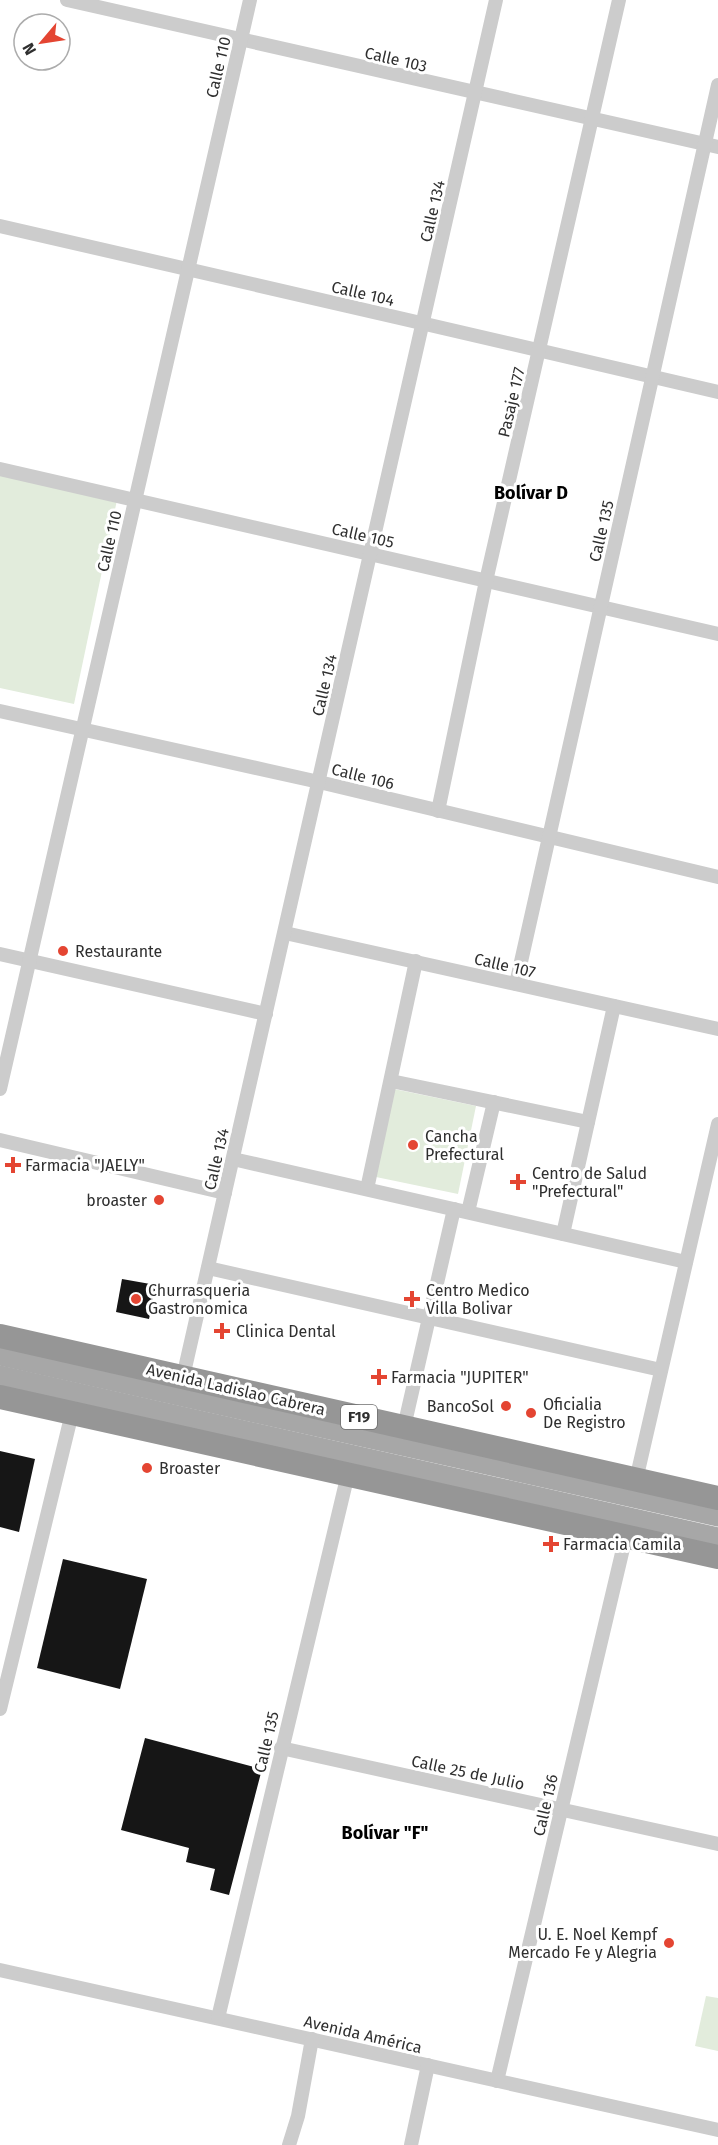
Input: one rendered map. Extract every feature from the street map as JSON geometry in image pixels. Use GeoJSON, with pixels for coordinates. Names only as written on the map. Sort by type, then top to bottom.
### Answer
{"type":"FeatureCollection","features":[{"type":"Feature","properties":{"kind":"highway","name":"Avenida Ladislao Cabrera"},"geometry":{"type":"LineString","coordinates":[[0,1336],[718,1498]]}},
{"type":"Feature","properties":{"kind":"highway"},"geometry":{"type":"LineString","coordinates":[[0,1396],[718,1557]]}},
{"type":"Feature","properties":{"kind":"main road","name":"Avenida Ladislao Cabrera"},"geometry":{"type":"LineString","coordinates":[[0,1355],[718,1516]]}},
{"type":"Feature","properties":{"kind":"main road","name":"F19"},"geometry":{"type":"LineString","coordinates":[[0,1376],[718,1538]]}},
{"type":"Feature","properties":{"kind":"street","name":"Calle 103"},"geometry":{"type":"LineString","coordinates":[[67,0],[711,146]]}},
{"type":"Feature","properties":{"kind":"street","name":"Calle 110"},"geometry":{"type":"LineString","coordinates":[[0,1089],[250,0]]}},
{"type":"Feature","properties":{"kind":"street","name":"Calle 134"},"geometry":{"type":"LineString","coordinates":[[183,1377],[496,0]]}},
{"type":"Feature","properties":{"kind":"street","name":"Pasaje 177"},"geometry":{"type":"LineString","coordinates":[[438,811],[486,580],[620,0]]}},
{"type":"Feature","properties":{"kind":"street","name":"Calle 135"},"geometry":{"type":"LineString","coordinates":[[516,984],[653,376],[711,146],[718,85]]}},
{"type":"Feature","properties":{"kind":"street","name":"Calle 104"},"geometry":{"type":"LineString","coordinates":[[0,226],[423,324],[541,348],[718,392]]}},
{"type":"Feature","properties":{"kind":"street","name":"Calle 105"},"geometry":{"type":"LineString","coordinates":[[0,469],[718,634]]}},
{"type":"Feature","properties":{"kind":"street","name":"Calle 106"},"geometry":{"type":"LineString","coordinates":[[0,711],[319,782],[718,877]]}},
{"type":"Feature","properties":{"kind":"street","name":"Calle 107"},"geometry":{"type":"LineString","coordinates":[[285,933],[718,1029]]}},
{"type":"Feature","properties":{"kind":"street"},"geometry":{"type":"LineString","coordinates":[[0,954],[266,1014]]}},
{"type":"Feature","properties":{"kind":"street"},"geometry":{"type":"LineString","coordinates":[[367,1189],[416,962]]}},
{"type":"Feature","properties":{"kind":"street"},"geometry":{"type":"LineString","coordinates":[[563,1234],[614,1006]]}},
{"type":"Feature","properties":{"kind":"street"},"geometry":{"type":"LineString","coordinates":[[391,1081],[588,1122]]}},
{"type":"Feature","properties":{"kind":"street"},"geometry":{"type":"LineString","coordinates":[[468,1212],[494,1102]]}},
{"type":"Feature","properties":{"kind":"street"},"geometry":{"type":"LineString","coordinates":[[636,1480],[718,1124]]}},
{"type":"Feature","properties":{"kind":"street"},"geometry":{"type":"LineString","coordinates":[[0,1140],[225,1193]]}},
{"type":"Feature","properties":{"kind":"street"},"geometry":{"type":"LineString","coordinates":[[233,1159],[686,1262]]}},
{"type":"Feature","properties":{"kind":"street"},"geometry":{"type":"LineString","coordinates":[[404,1427],[454,1209]]}},
{"type":"Feature","properties":{"kind":"street"},"geometry":{"type":"LineString","coordinates":[[208,1268],[661,1370]]}},
{"type":"Feature","properties":{"kind":"street"},"geometry":{"type":"LineString","coordinates":[[0,1709],[72,1413]]}},
{"type":"Feature","properties":{"kind":"street","name":"Calle 135"},"geometry":{"type":"LineString","coordinates":[[218,2018],[348,1474]]}},
{"type":"Feature","properties":{"kind":"street","name":"Calle 136"},"geometry":{"type":"LineString","coordinates":[[497,2081],[626,1536]]}},
{"type":"Feature","properties":{"kind":"street","name":"Calle 25 de Julio"},"geometry":{"type":"LineString","coordinates":[[281,1748],[718,1844]]}},
{"type":"Feature","properties":{"kind":"street","name":"Avenida América"},"geometry":{"type":"LineString","coordinates":[[0,1970],[718,2130]]}},
{"type":"Feature","properties":{"kind":"street"},"geometry":{"type":"LineString","coordinates":[[289,2145],[298,2116],[312,2039]]}},
{"type":"Feature","properties":{"kind":"street"},"geometry":{"type":"LineString","coordinates":[[411,2145],[428,2065]]}},
{"type":"Feature","properties":{"kind":"green space"},"geometry":{"type":"Polygon","coordinates":[[[0,475],[117,500],[74,704],[0,688],[0,475]]]}},
{"type":"Feature","properties":{"kind":"green space"},"geometry":{"type":"Polygon","coordinates":[[[394,1089],[476,1106],[458,1194],[376,1177],[394,1089]]]}},
{"type":"Feature","properties":{"kind":"green space"},"geometry":{"type":"Polygon","coordinates":[[[706,1996],[718,1998],[718,2051],[695,2046],[706,1996]]]}},
{"type":"Feature","properties":{"kind":"building","name":"Churrasqueria Gastronomica"},"geometry":{"type":"Polygon","coordinates":[[[122,1279],[156,1285],[149,1319],[116,1312],[122,1279]]]}},
{"type":"Feature","properties":{"kind":"building"},"geometry":{"type":"Polygon","coordinates":[[[0,1451],[35,1459],[19,1532],[0,1527],[0,1451]]]}},
{"type":"Feature","properties":{"kind":"building"},"geometry":{"type":"Polygon","coordinates":[[[63,1559],[147,1579],[120,1689],[37,1668],[63,1559]]]}},
{"type":"Feature","properties":{"kind":"building"},"geometry":{"type":"Polygon","coordinates":[[[145,1738],[262,1769],[229,1895],[210,1890],[215,1869],[186,1862],[189,1848],[121,1830],[145,1738]]]}},
{"type":"Feature","properties":{"kind":"place","name":"Restaurante"},"geometry":{"type":"Point","coordinates":[63,951]}},
{"type":"Feature","properties":{"kind":"place","name":"Cancha Prefectural"},"geometry":{"type":"Point","coordinates":[413,1145]}},
{"type":"Feature","properties":{"kind":"place","name":"Farmacia \"JAELY\""},"geometry":{"type":"Point","coordinates":[13,1165]}},
{"type":"Feature","properties":{"kind":"place","name":"Centro de Salud \"Prefectural\""},"geometry":{"type":"Point","coordinates":[518,1182]}},
{"type":"Feature","properties":{"kind":"place","name":"broaster"},"geometry":{"type":"Point","coordinates":[159,1200]}},
{"type":"Feature","properties":{"kind":"place","name":"Churrasqueria Gastronomica"},"geometry":{"type":"Point","coordinates":[136,1299]}},
{"type":"Feature","properties":{"kind":"place","name":"Centro Medico Villa Bolivar"},"geometry":{"type":"Point","coordinates":[412,1299]}},
{"type":"Feature","properties":{"kind":"place","name":"Clinica Dental"},"geometry":{"type":"Point","coordinates":[222,1331]}},
{"type":"Feature","properties":{"kind":"place","name":"Farmacia \"JUPITER\""},"geometry":{"type":"Point","coordinates":[379,1377]}},
{"type":"Feature","properties":{"kind":"place","name":"BancoSol"},"geometry":{"type":"Point","coordinates":[506,1406]}},
{"type":"Feature","properties":{"kind":"place","name":"Oficialia De Registro"},"geometry":{"type":"Point","coordinates":[531,1413]}},
{"type":"Feature","properties":{"kind":"place","name":"Broaster"},"geometry":{"type":"Point","coordinates":[147,1468]}},
{"type":"Feature","properties":{"kind":"place","name":"Farmacia Camila"},"geometry":{"type":"Point","coordinates":[551,1544]}},
{"type":"Feature","properties":{"kind":"place","name":"U. E. Noel Kempf Mercado Fe y Alegria"},"geometry":{"type":"Point","coordinates":[669,1943]}},
{"type":"Feature","properties":{"kind":"district","name":"Bolívar D"},"geometry":{"type":"Point","coordinates":[531,493]}},
{"type":"Feature","properties":{"kind":"district","name":"Bolívar \"F\""},"geometry":{"type":"Point","coordinates":[385,1833]}}]}
